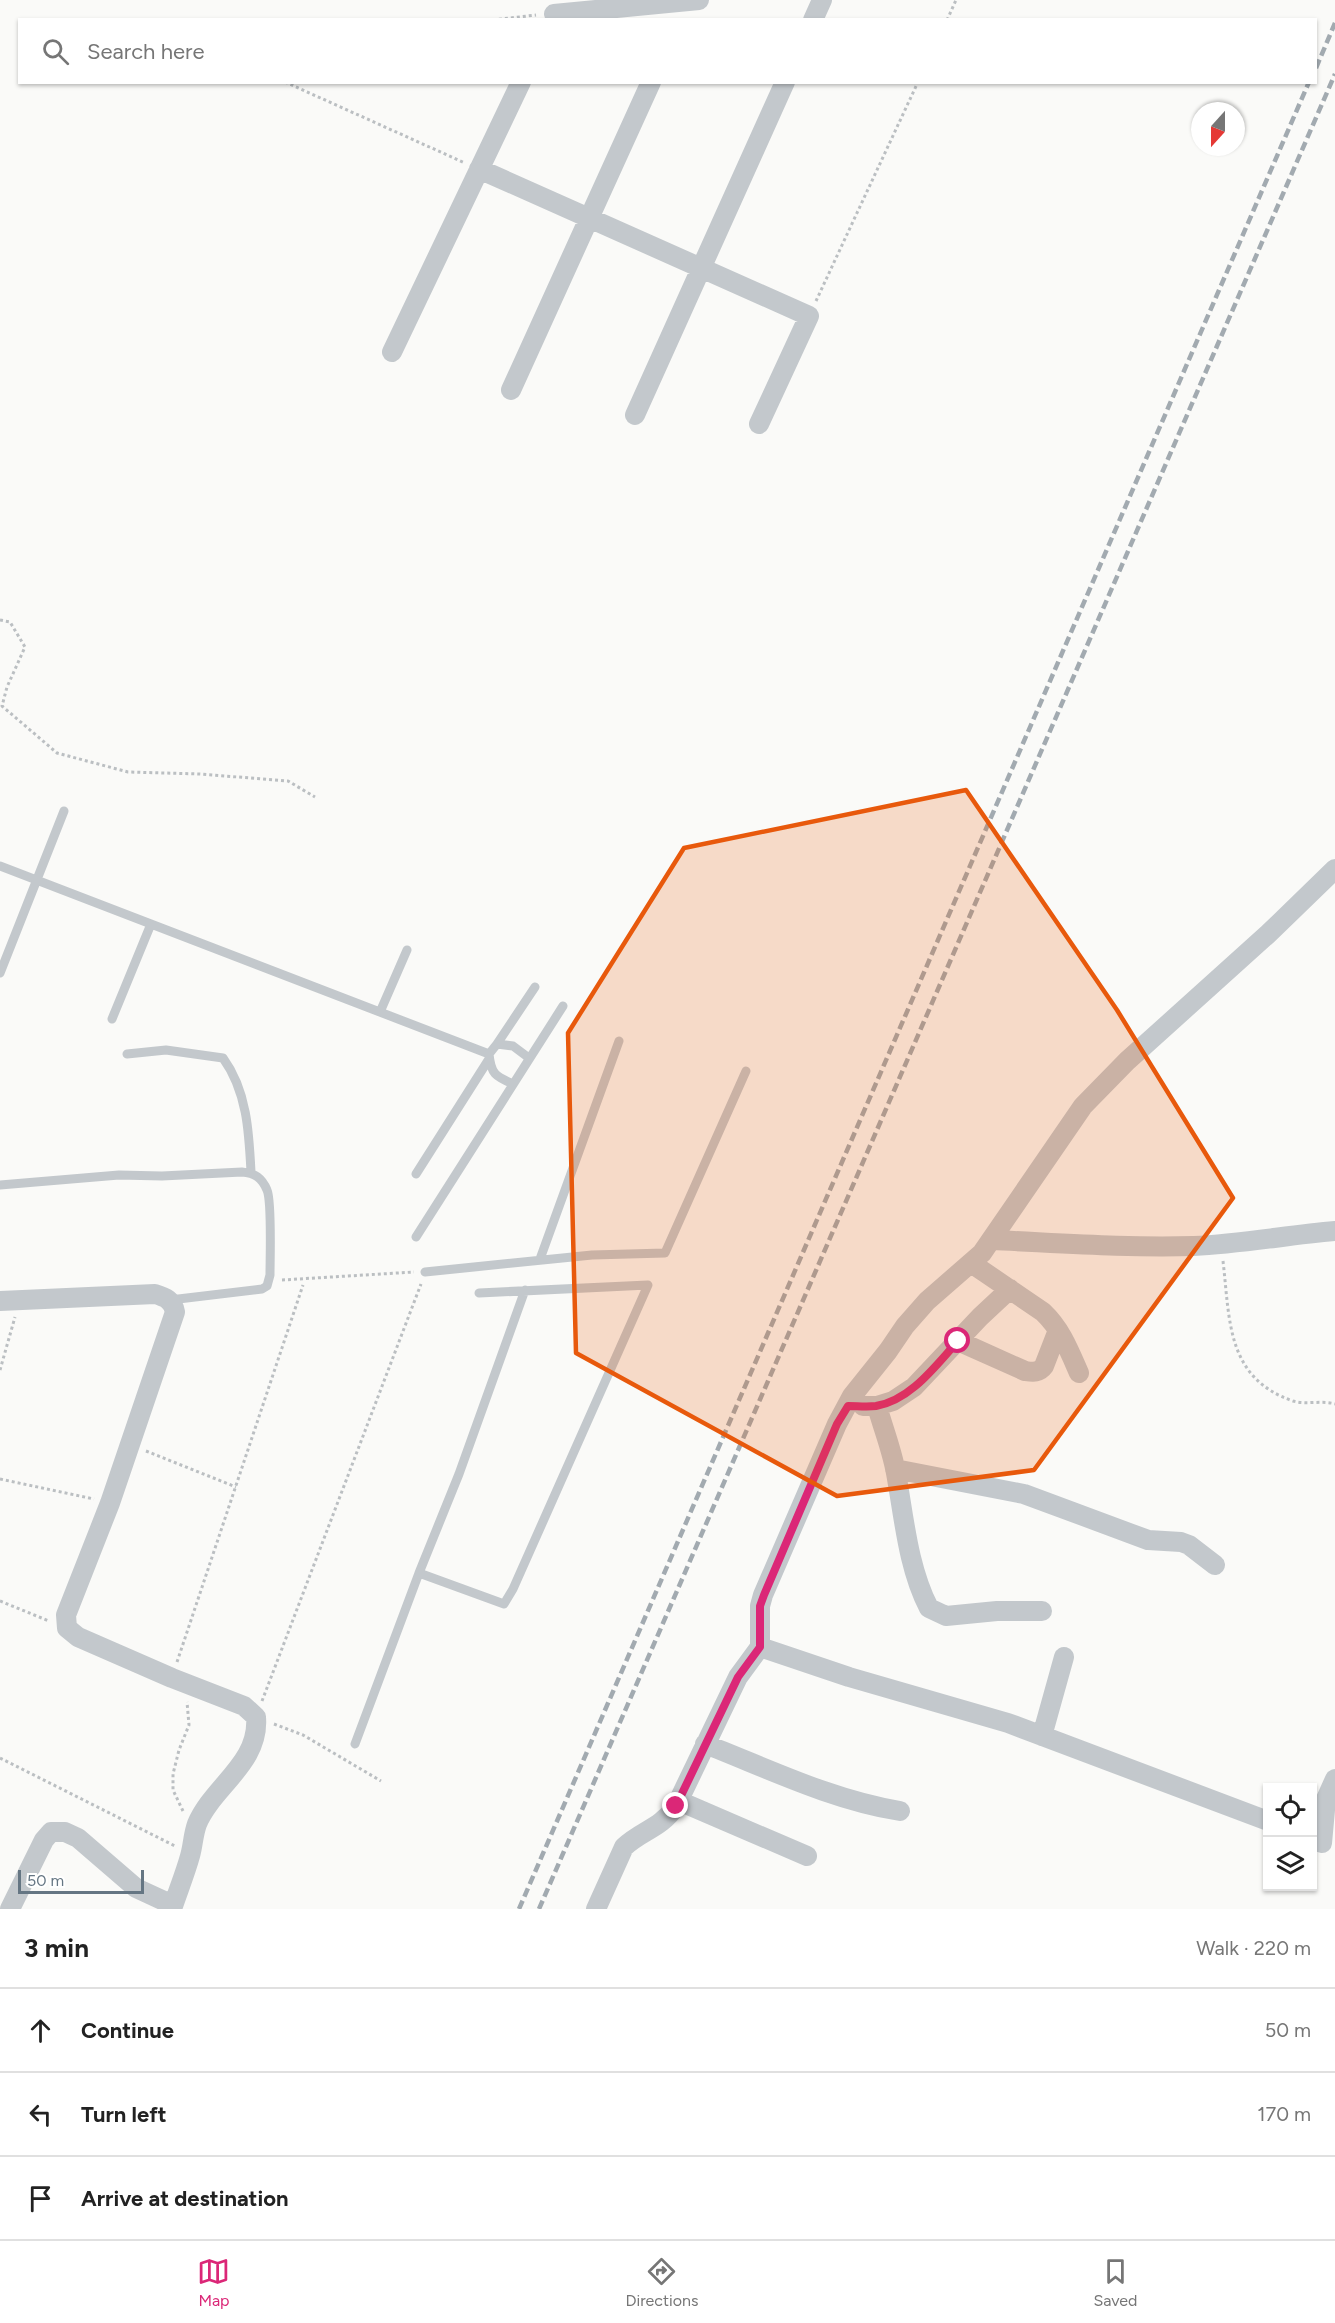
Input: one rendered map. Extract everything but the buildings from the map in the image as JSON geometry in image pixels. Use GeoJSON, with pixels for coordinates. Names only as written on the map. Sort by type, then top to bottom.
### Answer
{"type":"FeatureCollection","features":[{"type":"Feature","properties":{"kind":"street"},"geometry":{"type":"LineString","coordinates":[[555,11],[691,0]]}},
{"type":"Feature","properties":{"kind":"street"},"geometry":{"type":"LineString","coordinates":[[680,18],[691,0]]}},
{"type":"Feature","properties":{"kind":"street"},"geometry":{"type":"LineString","coordinates":[[814,18],[822,0]]}},
{"type":"Feature","properties":{"kind":"street"},"geometry":{"type":"LineString","coordinates":[[392,352],[520,84]]}},
{"type":"Feature","properties":{"kind":"street"},"geometry":{"type":"LineString","coordinates":[[511,390],[650,84]]}},
{"type":"Feature","properties":{"kind":"street"},"geometry":{"type":"LineString","coordinates":[[635,415],[784,84]]}},
{"type":"Feature","properties":{"kind":"street"},"geometry":{"type":"LineString","coordinates":[[479,169],[809,316],[759,424]]}},
{"type":"Feature","properties":{"kind":"street"},"geometry":{"type":"LineString","coordinates":[[596,1909],[624,1847],[668,1818],[679,1801],[738,1677],[760,1647],[760,1606],[764,1595],[832,1435],[852,1396],[927,1301],[982,1253],[1083,1106],[1126,1061],[1268,934],[1335,869]]}},
{"type":"Feature","properties":{"kind":"street"},"geometry":{"type":"LineString","coordinates":[[992,1240],[1129,1247],[1221,1244],[1335,1231]]}},
{"type":"Feature","properties":{"kind":"street"},"geometry":{"type":"LineString","coordinates":[[971,1263],[1043,1312],[1058,1330],[1079,1372]]}},
{"type":"Feature","properties":{"kind":"street"},"geometry":{"type":"LineString","coordinates":[[848,1406],[877,1406],[893,1401],[914,1387],[1010,1289]]}},
{"type":"Feature","properties":{"kind":"street"},"geometry":{"type":"LineString","coordinates":[[10,1301],[155,1294],[170,1300],[175,1312],[110,1503],[66,1615],[67,1628],[78,1637],[244,1706],[256,1717],[257,1727],[250,1749],[234,1775],[210,1802],[197,1825],[191,1854],[172,1907],[136,1888],[78,1838],[65,1832],[51,1832],[44,1840],[10,1909]]}},
{"type":"Feature","properties":{"kind":"street"},"geometry":{"type":"LineString","coordinates":[[958,1341],[1025,1371],[1035,1372],[1044,1366],[1058,1330]]}},
{"type":"Feature","properties":{"kind":"street"},"geometry":{"type":"LineString","coordinates":[[877,1406],[895,1469],[903,1516],[922,1595],[929,1608],[946,1616],[997,1611],[1042,1611]]}},
{"type":"Feature","properties":{"kind":"street"},"geometry":{"type":"LineString","coordinates":[[895,1469],[1024,1494],[1148,1540],[1182,1542],[1215,1565]]}},
{"type":"Feature","properties":{"kind":"street"},"geometry":{"type":"LineString","coordinates":[[760,1647],[849,1677],[1008,1724],[1263,1819]]}},
{"type":"Feature","properties":{"kind":"street"},"geometry":{"type":"LineString","coordinates":[[1041,1736],[1064,1656]]}},
{"type":"Feature","properties":{"kind":"street"},"geometry":{"type":"LineString","coordinates":[[705,1744],[845,1799],[900,1811]]}},
{"type":"Feature","properties":{"kind":"street"},"geometry":{"type":"LineString","coordinates":[[1323,1845],[1326,1800],[1335,1779]]}},
{"type":"Feature","properties":{"kind":"street"},"geometry":{"type":"LineString","coordinates":[[679,1801],[807,1856]]}},
{"type":"Feature","properties":{"kind":"lane"},"geometry":{"type":"LineString","coordinates":[[0,973],[64,811]]}},
{"type":"Feature","properties":{"kind":"lane"},"geometry":{"type":"LineString","coordinates":[[0,866],[489,1056]]}},
{"type":"Feature","properties":{"kind":"lane"},"geometry":{"type":"LineString","coordinates":[[112,1019],[151,924]]}},
{"type":"Feature","properties":{"kind":"lane"},"geometry":{"type":"LineString","coordinates":[[380,1012],[407,950]]}},
{"type":"Feature","properties":{"kind":"lane"},"geometry":{"type":"LineString","coordinates":[[416,1174],[535,987]]}},
{"type":"Feature","properties":{"kind":"lane"},"geometry":{"type":"LineString","coordinates":[[417,1237],[563,1006]]}},
{"type":"Feature","properties":{"kind":"lane"},"geometry":{"type":"LineString","coordinates":[[540,1259],[619,1041]]}},
{"type":"Feature","properties":{"kind":"lane"},"geometry":{"type":"LineString","coordinates":[[497,1044],[513,1046],[529,1058]]}},
{"type":"Feature","properties":{"kind":"lane"},"geometry":{"type":"LineString","coordinates":[[127,1054],[166,1050],[223,1058],[233,1072],[246,1112],[251,1172]]}},
{"type":"Feature","properties":{"kind":"lane"},"geometry":{"type":"LineString","coordinates":[[489,1056],[490,1070],[500,1079],[513,1084]]}},
{"type":"Feature","properties":{"kind":"lane"},"geometry":{"type":"LineString","coordinates":[[425,1272],[540,1259],[665,1252],[746,1071]]}},
{"type":"Feature","properties":{"kind":"lane"},"geometry":{"type":"LineString","coordinates":[[0,1185],[119,1174],[162,1176],[251,1172],[260,1178],[268,1192],[269,1281],[262,1289],[170,1300]]}},
{"type":"Feature","properties":{"kind":"lane"},"geometry":{"type":"LineString","coordinates":[[419,1573],[504,1604],[513,1589],[648,1285],[479,1293]]}},
{"type":"Feature","properties":{"kind":"lane"},"geometry":{"type":"LineString","coordinates":[[355,1744],[459,1474],[525,1290]]}},
{"type":"Feature","properties":{"kind":"path"},"geometry":{"type":"LineString","coordinates":[[948,18],[957,0]]}},
{"type":"Feature","properties":{"kind":"path"},"geometry":{"type":"LineString","coordinates":[[507,18],[555,11]]}},
{"type":"Feature","properties":{"kind":"path"},"geometry":{"type":"LineString","coordinates":[[289,84],[479,169]]}},
{"type":"Feature","properties":{"kind":"path"},"geometry":{"type":"LineString","coordinates":[[809,316],[917,84]]}},
{"type":"Feature","properties":{"kind":"path"},"geometry":{"type":"LineString","coordinates":[[0,620],[10,622],[25,647],[7,687],[2,706],[57,753],[128,772],[200,774],[288,781],[315,796]]}},
{"type":"Feature","properties":{"kind":"path"},"geometry":{"type":"LineString","coordinates":[[1221,1244],[1230,1327],[1235,1347],[1249,1372],[1259,1383],[1296,1402],[1335,1404]]}},
{"type":"Feature","properties":{"kind":"path"},"geometry":{"type":"LineString","coordinates":[[269,1281],[425,1272],[256,1717],[303,1735],[381,1781]]}},
{"type":"Feature","properties":{"kind":"path"},"geometry":{"type":"LineString","coordinates":[[197,1825],[183,1812],[173,1790],[173,1774],[189,1725],[188,1705],[177,1680],[236,1487],[303,1285]]}},
{"type":"Feature","properties":{"kind":"path"},"geometry":{"type":"LineString","coordinates":[[0,1370],[10,1301]]}},
{"type":"Feature","properties":{"kind":"path"},"geometry":{"type":"LineString","coordinates":[[132,1437],[148,1454],[236,1487]]}},
{"type":"Feature","properties":{"kind":"path"},"geometry":{"type":"LineString","coordinates":[[0,1479],[110,1503]]}},
{"type":"Feature","properties":{"kind":"path"},"geometry":{"type":"LineString","coordinates":[[0,1602],[67,1628]]}},
{"type":"Feature","properties":{"kind":"path"},"geometry":{"type":"LineString","coordinates":[[0,1758],[191,1854]]}},
{"type":"Feature","properties":{"kind":"highlighted area"},"geometry":{"type":"Polygon","coordinates":[[[966,790],[1117,1010],[1233,1198],[1034,1470],[837,1496],[576,1353],[568,1033],[684,848],[966,790]]]}},
{"type":"Feature","properties":{"kind":"railway"},"geometry":{"type":"LineString","coordinates":[[1317,66],[1335,23]]}},
{"type":"Feature","properties":{"kind":"railway"},"geometry":{"type":"LineString","coordinates":[[539,1909],[1335,74]]}},
{"type":"Feature","properties":{"kind":"railway"},"geometry":{"type":"LineString","coordinates":[[519,1909],[1308,84]]}},
{"type":"Feature","properties":{"kind":"route"},"geometry":{"type":"LineString","coordinates":[[676,1806],[738,1677],[760,1647],[760,1606],[837,1424],[848,1406],[877,1406],[893,1401],[914,1387],[958,1341]]}}]}
